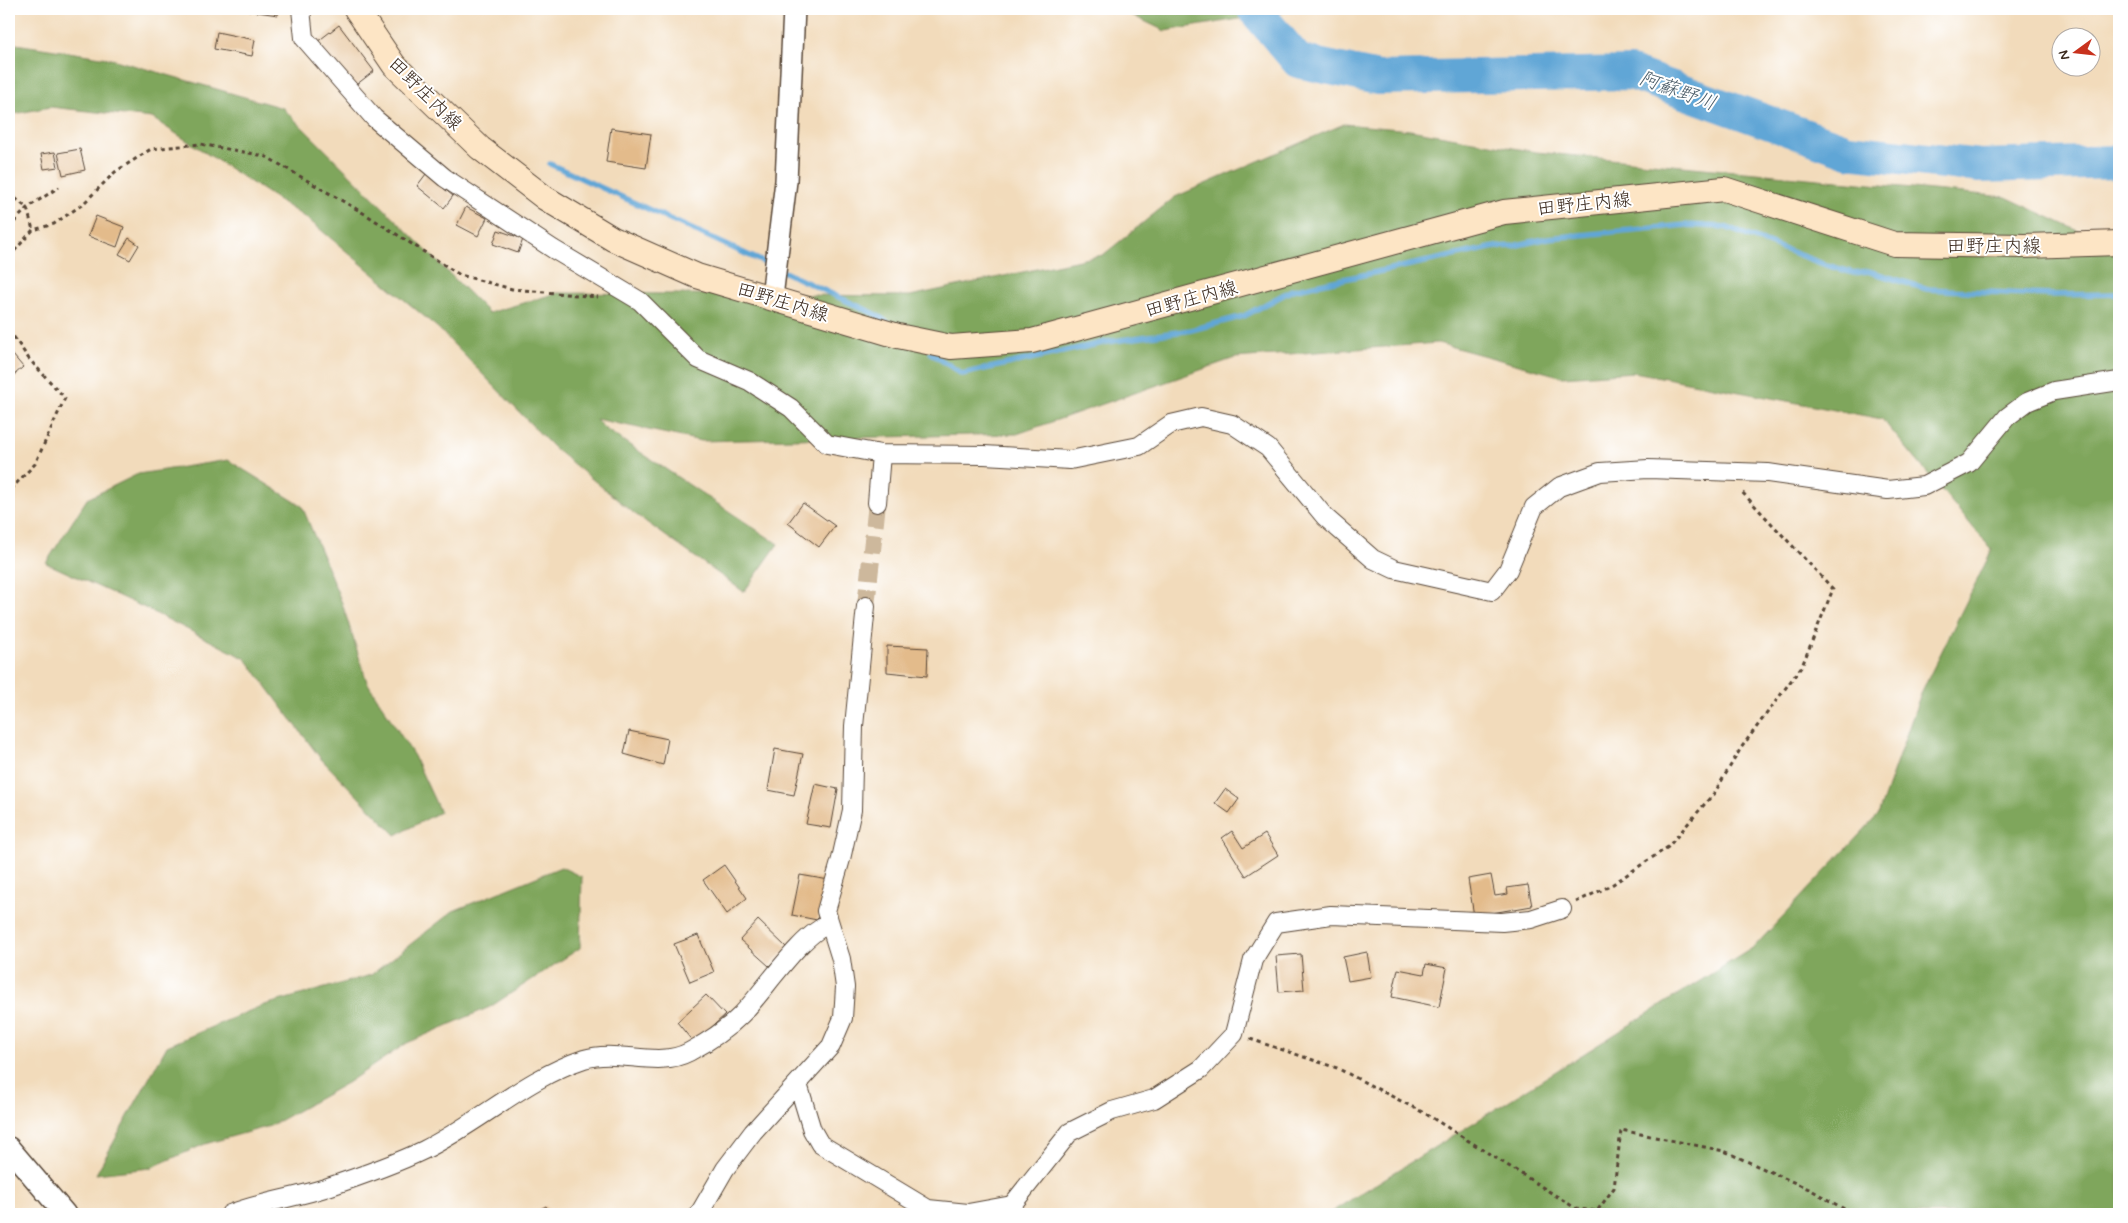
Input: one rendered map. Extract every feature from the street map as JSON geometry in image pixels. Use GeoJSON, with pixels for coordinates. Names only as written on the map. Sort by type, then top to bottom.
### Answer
{"type":"FeatureCollection","features":[{"type":"Feature","properties":{"kind":"main road","name":"田野庄内線"},"geometry":{"type":"LineString","coordinates":[[356,9],[394,65],[480,148],[545,198],[613,239],[697,276],[898,336],[951,347],[1032,341],[1504,212],[1724,189],[1894,244],[2025,246],[2119,243]]}},
{"type":"Feature","properties":{"kind":"street"},"geometry":{"type":"LineString","coordinates":[[301,9],[304,38],[374,118],[445,178],[553,249],[640,301],[698,359],[749,382],[791,408],[827,444],[881,454],[984,455],[1070,460],[1139,446],[1171,424],[1201,417],[1232,424],[1268,448],[1325,518],[1373,559],[1394,569],[1492,591],[1508,570],[1534,507],[1559,487],[1600,472],[1648,469],[1768,473],[1888,490],[1924,486],[1969,463],[2007,417],[2027,402],[2054,391],[2119,381]]}},
{"type":"Feature","properties":{"kind":"street"},"geometry":{"type":"LineString","coordinates":[[772,297],[786,182],[794,9]]}},
{"type":"Feature","properties":{"kind":"street"},"geometry":{"type":"LineString","coordinates":[[877,503],[881,454]]}},
{"type":"Feature","properties":{"kind":"street"},"geometry":{"type":"LineString","coordinates":[[699,1214],[734,1157],[771,1111],[798,1084],[831,1046],[843,1018],[845,987],[841,960],[826,911],[841,859],[852,810],[854,726],[866,606]]}},
{"type":"Feature","properties":{"kind":"street"},"geometry":{"type":"LineString","coordinates":[[798,1084],[812,1130],[820,1144],[928,1209],[968,1213],[1012,1205],[1070,1132],[1112,1111],[1154,1099],[1201,1069],[1234,1034],[1253,960],[1276,923],[1331,914],[1502,922],[1530,919],[1562,909]]}},
{"type":"Feature","properties":{"kind":"street"},"geometry":{"type":"LineString","coordinates":[[230,1214],[325,1188],[422,1151],[455,1134],[544,1076],[587,1058],[669,1059],[686,1054],[716,1036],[741,1015],[802,945],[818,929],[830,924]]}},
{"type":"Feature","properties":{"kind":"street"},"geometry":{"type":"LineString","coordinates":[[9,1148],[65,1214]]}},
{"type":"Feature","properties":{"kind":"path"},"geometry":{"type":"LineString","coordinates":[[9,256],[33,230],[54,224],[83,204],[115,172],[151,149],[200,144],[264,156],[365,214],[460,275],[512,290],[603,298]]}},
{"type":"Feature","properties":{"kind":"path"},"geometry":{"type":"LineString","coordinates":[[9,228],[28,208],[59,187]]}},
{"type":"Feature","properties":{"kind":"path"},"geometry":{"type":"LineString","coordinates":[[9,193],[28,208],[33,230]]}},
{"type":"Feature","properties":{"kind":"path"},"geometry":{"type":"LineString","coordinates":[[9,330],[29,359],[65,398],[35,464],[9,491]]}},
{"type":"Feature","properties":{"kind":"path"},"geometry":{"type":"LineString","coordinates":[[1562,909],[1610,886],[1668,847],[1715,792],[1741,748],[1802,666],[1833,589],[1723,472]]}},
{"type":"Feature","properties":{"kind":"path"},"geometry":{"type":"LineString","coordinates":[[1234,1034],[1337,1068],[1426,1114],[1577,1209],[1597,1212],[1614,1188],[1621,1130],[1724,1151],[1811,1190],[1853,1214]]}},
{"type":"Feature","properties":{"kind":"green space"},"geometry":{"type":"Polygon","coordinates":[[[1119,9],[1301,9],[1165,31],[1119,9]]]}},
{"type":"Feature","properties":{"kind":"green space"},"geometry":{"type":"Polygon","coordinates":[[[9,43],[108,58],[283,108],[489,313],[557,293],[910,296],[1103,255],[1175,197],[1344,124],[1410,130],[1536,152],[2006,197],[2119,250],[2119,1214],[1328,1214],[1754,947],[1878,815],[1921,693],[1992,550],[1882,419],[1634,372],[1563,377],[1438,343],[1235,358],[1017,434],[701,441],[596,419],[604,428],[778,544],[744,592],[635,514],[554,448],[438,328],[309,220],[152,118],[50,107],[9,115],[9,43]]]}},
{"type":"Feature","properties":{"kind":"green space"},"geometry":{"type":"Polygon","coordinates":[[[228,460],[302,506],[342,603],[367,682],[414,756],[440,812],[396,835],[321,759],[246,659],[145,608],[46,563],[87,499],[138,474],[228,460]]]}},
{"type":"Feature","properties":{"kind":"green space"},"geometry":{"type":"Polygon","coordinates":[[[561,867],[582,877],[580,948],[490,1007],[407,1043],[347,1083],[270,1126],[205,1144],[150,1168],[96,1174],[167,1046],[261,1006],[371,975],[453,911],[561,867]]]}},
{"type":"Feature","properties":{"kind":"building"},"geometry":{"type":"Polygon","coordinates":[[[237,9],[279,9],[278,15],[237,9]]]}},
{"type":"Feature","properties":{"kind":"building"},"geometry":{"type":"Polygon","coordinates":[[[339,25],[374,71],[352,88],[317,42],[339,25]]]}},
{"type":"Feature","properties":{"kind":"building"},"geometry":{"type":"Polygon","coordinates":[[[217,32],[255,40],[252,56],[214,49],[217,32]]]}},
{"type":"Feature","properties":{"kind":"building"},"geometry":{"type":"Polygon","coordinates":[[[611,128],[651,134],[646,168],[606,162],[611,128]]]}},
{"type":"Feature","properties":{"kind":"building"},"geometry":{"type":"Polygon","coordinates":[[[80,149],[85,170],[63,175],[58,153],[80,149]]]}},
{"type":"Feature","properties":{"kind":"building"},"geometry":{"type":"Polygon","coordinates":[[[55,152],[58,167],[44,169],[41,154],[55,152]]]}},
{"type":"Feature","properties":{"kind":"building"},"geometry":{"type":"Polygon","coordinates":[[[426,174],[453,196],[444,208],[417,186],[426,174]]]}},
{"type":"Feature","properties":{"kind":"building"},"geometry":{"type":"Polygon","coordinates":[[[466,207],[487,218],[478,236],[457,225],[466,207]]]}},
{"type":"Feature","properties":{"kind":"building"},"geometry":{"type":"Polygon","coordinates":[[[96,216],[124,227],[117,247],[88,236],[96,216]]]}},
{"type":"Feature","properties":{"kind":"building"},"geometry":{"type":"Polygon","coordinates":[[[498,230],[523,239],[518,253],[493,244],[498,230]]]}},
{"type":"Feature","properties":{"kind":"building"},"geometry":{"type":"Polygon","coordinates":[[[129,238],[139,245],[130,260],[119,254],[129,238]]]}},
{"type":"Feature","properties":{"kind":"building"},"geometry":{"type":"Polygon","coordinates":[[[13,355],[23,367],[14,375],[9,369],[9,359],[13,355]]]}},
{"type":"Feature","properties":{"kind":"building"},"geometry":{"type":"Polygon","coordinates":[[[803,503],[835,526],[819,547],[788,523],[803,503]]]}},
{"type":"Feature","properties":{"kind":"building"},"geometry":{"type":"Polygon","coordinates":[[[887,646],[928,648],[927,676],[887,672],[887,646]]]}},
{"type":"Feature","properties":{"kind":"building"},"geometry":{"type":"Polygon","coordinates":[[[629,731],[668,739],[663,765],[624,754],[629,731]]]}},
{"type":"Feature","properties":{"kind":"building"},"geometry":{"type":"Polygon","coordinates":[[[775,749],[803,754],[794,795],[768,790],[775,749]]]}},
{"type":"Feature","properties":{"kind":"building"},"geometry":{"type":"Polygon","coordinates":[[[815,784],[838,789],[831,828],[806,824],[815,784]]]}},
{"type":"Feature","properties":{"kind":"building"},"geometry":{"type":"Polygon","coordinates":[[[1225,789],[1239,799],[1229,813],[1215,803],[1225,789]]]}},
{"type":"Feature","properties":{"kind":"building"},"geometry":{"type":"Polygon","coordinates":[[[1232,831],[1243,848],[1265,834],[1278,855],[1246,876],[1222,838],[1232,831]]]}},
{"type":"Feature","properties":{"kind":"building"},"geometry":{"type":"Polygon","coordinates":[[[724,865],[747,898],[727,914],[703,880],[724,865]]]}},
{"type":"Feature","properties":{"kind":"building"},"geometry":{"type":"Polygon","coordinates":[[[800,875],[829,880],[817,920],[792,915],[800,875]]]}},
{"type":"Feature","properties":{"kind":"building"},"geometry":{"type":"Polygon","coordinates":[[[1491,875],[1495,896],[1508,894],[1507,888],[1528,885],[1532,906],[1474,916],[1468,879],[1491,875]]]}},
{"type":"Feature","properties":{"kind":"building"},"geometry":{"type":"Polygon","coordinates":[[[758,920],[787,948],[769,966],[740,940],[758,920]]]}},
{"type":"Feature","properties":{"kind":"building"},"geometry":{"type":"Polygon","coordinates":[[[698,935],[714,972],[690,982],[674,944],[698,935]]]}},
{"type":"Feature","properties":{"kind":"building"},"geometry":{"type":"Polygon","coordinates":[[[1367,952],[1371,977],[1348,981],[1343,957],[1367,952]]]}},
{"type":"Feature","properties":{"kind":"building"},"geometry":{"type":"Polygon","coordinates":[[[1301,954],[1304,990],[1279,992],[1276,956],[1301,954]]]}},
{"type":"Feature","properties":{"kind":"building"},"geometry":{"type":"Polygon","coordinates":[[[1426,964],[1447,968],[1439,1007],[1392,997],[1398,969],[1424,974],[1426,964]]]}},
{"type":"Feature","properties":{"kind":"building"},"geometry":{"type":"Polygon","coordinates":[[[706,995],[725,1015],[694,1043],[677,1022],[706,995]]]}},
{"type":"Feature","properties":{"kind":"building"},"geometry":{"type":"Polygon","coordinates":[[[546,1206],[551,1214],[531,1214],[546,1206]]]}},
{"type":"Feature","properties":{"kind":"waterway","name":"阿蘇野川"},"geometry":{"type":"LineString","coordinates":[[1254,9],[1298,61],[1378,78],[1631,73],[1848,151],[1980,166],[2119,162]]}},
{"type":"Feature","properties":{"kind":"waterway"},"geometry":{"type":"LineString","coordinates":[[550,164],[772,266]]}},
{"type":"Feature","properties":{"kind":"waterway"},"geometry":{"type":"LineString","coordinates":[[931,353],[962,374],[1107,342],[1191,330],[1244,316],[1292,290],[1495,247],[1513,246],[1548,238],[1686,225],[1725,227],[1826,265],[1854,273],[1868,271],[1927,289],[2049,295],[2119,294]]}},
{"type":"Feature","properties":{"kind":"waterway"},"geometry":{"type":"LineString","coordinates":[[780,270],[875,314],[888,323]]}},
{"type":"Feature","properties":{"kind":"tunnel"},"geometry":{"type":"LineString","coordinates":[[866,606],[877,503]]}}]}
